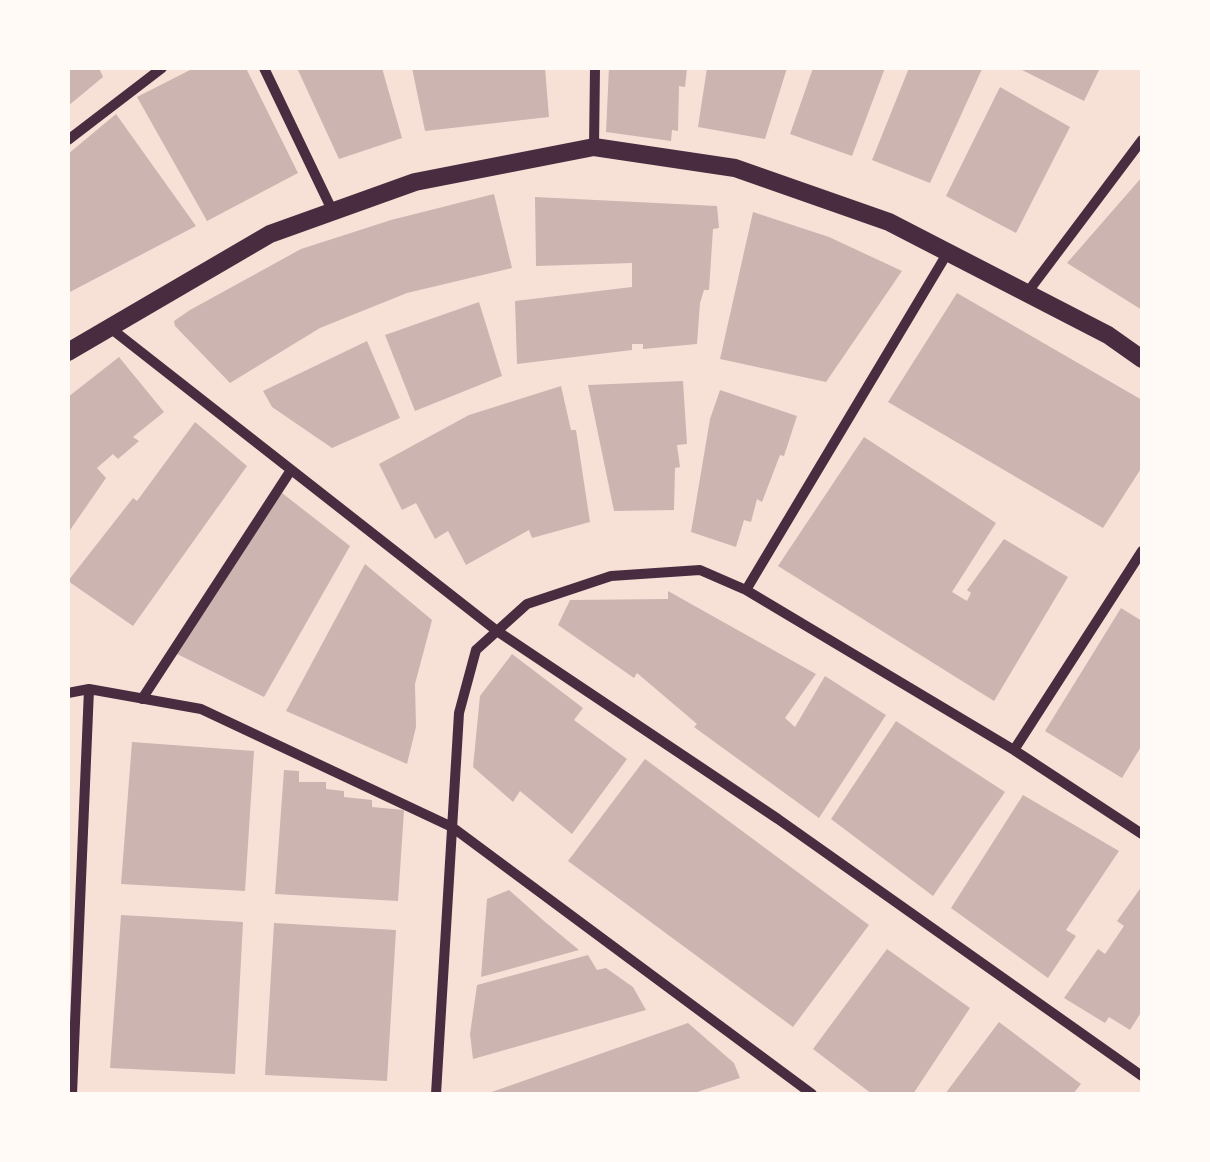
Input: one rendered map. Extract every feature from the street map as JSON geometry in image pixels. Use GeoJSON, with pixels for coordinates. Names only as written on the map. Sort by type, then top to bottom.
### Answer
{"type":"FeatureCollection","features":[{"type":"Feature","properties":{"kind":"street"},"geometry":{"type":"LineString","coordinates":[[68,140],[162,68]]}},
{"type":"Feature","properties":{"kind":"street"},"geometry":{"type":"LineString","coordinates":[[264,68],[332,212]]}},
{"type":"Feature","properties":{"kind":"street"},"geometry":{"type":"LineString","coordinates":[[594,147],[595,68]]}},
{"type":"Feature","properties":{"kind":"street"},"geometry":{"type":"LineString","coordinates":[[1027,293],[1142,140]]}},
{"type":"Feature","properties":{"kind":"street"},"geometry":{"type":"LineString","coordinates":[[68,352],[270,234],[415,182],[594,147],[735,168],[889,222],[1142,358]]}},
{"type":"Feature","properties":{"kind":"street"},"geometry":{"type":"LineString","coordinates":[[746,590],[948,252]]}},
{"type":"Feature","properties":{"kind":"street"},"geometry":{"type":"LineString","coordinates":[[109,328],[498,631],[778,819],[1142,1076]]}},
{"type":"Feature","properties":{"kind":"street"},"geometry":{"type":"LineString","coordinates":[[142,699],[291,470]]}},
{"type":"Feature","properties":{"kind":"street"},"geometry":{"type":"LineString","coordinates":[[1014,750],[1142,551]]}},
{"type":"Feature","properties":{"kind":"street"},"geometry":{"type":"LineString","coordinates":[[436,1094],[459,714],[476,650],[527,604],[612,576],[700,570],[746,590],[1014,750],[1142,834]]}},
{"type":"Feature","properties":{"kind":"street"},"geometry":{"type":"LineString","coordinates":[[72,1094],[90,689]]}},
{"type":"Feature","properties":{"kind":"street"},"geometry":{"type":"LineString","coordinates":[[68,693],[90,689],[201,709],[452,827],[812,1094]]}},
{"type":"Feature","properties":{"kind":"building"},"geometry":{"type":"Polygon","coordinates":[[[68,68],[99,68],[103,77],[68,106],[68,68]]]}},
{"type":"Feature","properties":{"kind":"building"},"geometry":{"type":"Polygon","coordinates":[[[194,68],[246,68],[298,173],[207,221],[137,97],[194,68]]]}},
{"type":"Feature","properties":{"kind":"building"},"geometry":{"type":"Polygon","coordinates":[[[297,68],[382,68],[402,138],[339,159],[297,68]]]}},
{"type":"Feature","properties":{"kind":"building"},"geometry":{"type":"Polygon","coordinates":[[[412,68],[545,68],[549,117],[425,131],[412,68]]]}},
{"type":"Feature","properties":{"kind":"building"},"geometry":{"type":"Polygon","coordinates":[[[609,68],[687,69],[685,87],[679,86],[678,131],[672,130],[671,141],[606,132],[609,68]]]}},
{"type":"Feature","properties":{"kind":"building"},"geometry":{"type":"Polygon","coordinates":[[[707,68],[787,68],[765,139],[698,127],[707,68]]]}},
{"type":"Feature","properties":{"kind":"building"},"geometry":{"type":"Polygon","coordinates":[[[813,68],[885,68],[852,156],[790,134],[813,68]]]}},
{"type":"Feature","properties":{"kind":"building"},"geometry":{"type":"Polygon","coordinates":[[[909,68],[982,69],[930,183],[872,160],[909,68]]]}},
{"type":"Feature","properties":{"kind":"building"},"geometry":{"type":"Polygon","coordinates":[[[1018,68],[1100,68],[1084,101],[1018,68]]]}},
{"type":"Feature","properties":{"kind":"building"},"geometry":{"type":"Polygon","coordinates":[[[1000,87],[1070,127],[1016,233],[946,196],[1000,87]]]}},
{"type":"Feature","properties":{"kind":"building"},"geometry":{"type":"Polygon","coordinates":[[[116,114],[196,226],[68,293],[68,154],[116,114]]]}},
{"type":"Feature","properties":{"kind":"building"},"geometry":{"type":"Polygon","coordinates":[[[1142,177],[1142,310],[1067,263],[1142,177]]]}},
{"type":"Feature","properties":{"kind":"building"},"geometry":{"type":"Polygon","coordinates":[[[494,194],[512,268],[407,293],[320,328],[230,383],[175,326],[174,321],[190,310],[301,249],[391,220],[494,194]]]}},
{"type":"Feature","properties":{"kind":"building"},"geometry":{"type":"Polygon","coordinates":[[[535,197],[717,206],[719,228],[713,229],[709,290],[704,290],[700,303],[697,344],[643,349],[643,344],[632,344],[632,350],[517,364],[515,301],[632,287],[632,263],[536,266],[535,197]]]}},
{"type":"Feature","properties":{"kind":"building"},"geometry":{"type":"Polygon","coordinates":[[[753,212],[829,237],[902,271],[826,382],[720,359],[753,212]]]}},
{"type":"Feature","properties":{"kind":"building"},"geometry":{"type":"Polygon","coordinates":[[[957,293],[1142,400],[1142,467],[1103,528],[888,402],[957,293]]]}},
{"type":"Feature","properties":{"kind":"building"},"geometry":{"type":"Polygon","coordinates":[[[479,302],[502,376],[415,411],[385,335],[479,302]]]}},
{"type":"Feature","properties":{"kind":"building"},"geometry":{"type":"Polygon","coordinates":[[[367,341],[400,418],[332,448],[272,407],[263,391],[367,341]]]}},
{"type":"Feature","properties":{"kind":"building"},"geometry":{"type":"Polygon","coordinates":[[[119,357],[164,412],[133,437],[139,441],[118,459],[113,454],[97,468],[106,478],[68,533],[68,397],[119,357]]]}},
{"type":"Feature","properties":{"kind":"building"},"geometry":{"type":"Polygon","coordinates":[[[683,381],[687,444],[677,445],[680,467],[675,468],[674,510],[614,511],[588,385],[683,381]]]}},
{"type":"Feature","properties":{"kind":"building"},"geometry":{"type":"Polygon","coordinates":[[[561,386],[571,430],[576,430],[590,522],[532,538],[529,530],[466,565],[448,531],[435,539],[416,503],[402,510],[379,464],[469,415],[561,386]]]}},
{"type":"Feature","properties":{"kind":"building"},"geometry":{"type":"Polygon","coordinates":[[[720,390],[797,416],[784,456],[780,455],[762,502],[757,499],[751,522],[744,520],[736,547],[691,532],[710,419],[720,390]]]}},
{"type":"Feature","properties":{"kind":"building"},"geometry":{"type":"Polygon","coordinates":[[[195,422],[247,466],[133,626],[68,581],[133,498],[137,501],[195,422]]]}},
{"type":"Feature","properties":{"kind":"building"},"geometry":{"type":"Polygon","coordinates":[[[864,437],[996,523],[952,592],[967,601],[971,593],[967,590],[1004,539],[1068,577],[994,701],[778,566],[864,437]]]}},
{"type":"Feature","properties":{"kind":"building"},"geometry":{"type":"Polygon","coordinates":[[[282,493],[350,546],[264,697],[175,653],[282,493]]]}},
{"type":"Feature","properties":{"kind":"building"},"geometry":{"type":"Polygon","coordinates":[[[365,564],[432,620],[415,684],[416,727],[407,764],[286,711],[365,564]]]}},
{"type":"Feature","properties":{"kind":"building"},"geometry":{"type":"Polygon","coordinates":[[[668,591],[816,674],[785,718],[795,727],[825,676],[886,715],[819,818],[694,727],[697,724],[637,673],[634,678],[558,625],[570,600],[668,599],[668,591]]]}},
{"type":"Feature","properties":{"kind":"building"},"geometry":{"type":"Polygon","coordinates":[[[1121,608],[1142,621],[1142,745],[1122,778],[1045,731],[1121,608]]]}},
{"type":"Feature","properties":{"kind":"building"},"geometry":{"type":"Polygon","coordinates":[[[512,654],[583,708],[574,720],[627,759],[572,834],[520,791],[513,802],[473,767],[480,696],[512,654]]]}},
{"type":"Feature","properties":{"kind":"building"},"geometry":{"type":"Polygon","coordinates":[[[896,721],[1005,792],[933,896],[831,819],[896,721]]]}},
{"type":"Feature","properties":{"kind":"building"},"geometry":{"type":"Polygon","coordinates":[[[132,742],[254,751],[245,891],[121,884],[132,742]]]}},
{"type":"Feature","properties":{"kind":"building"},"geometry":{"type":"Polygon","coordinates":[[[645,759],[869,925],[793,1027],[568,861],[645,759]]]}},
{"type":"Feature","properties":{"kind":"building"},"geometry":{"type":"Polygon","coordinates":[[[284,770],[299,771],[299,782],[326,782],[326,789],[344,791],[344,797],[372,800],[372,807],[404,810],[398,901],[275,894],[284,770]]]}},
{"type":"Feature","properties":{"kind":"building"},"geometry":{"type":"Polygon","coordinates":[[[1023,795],[1119,851],[1066,930],[1076,936],[1048,978],[951,908],[1023,795]]]}},
{"type":"Feature","properties":{"kind":"building"},"geometry":{"type":"Polygon","coordinates":[[[1142,886],[1142,1011],[1130,1030],[1109,1017],[1105,1023],[1064,998],[1098,949],[1105,954],[1124,926],[1117,921],[1142,886]]]}},
{"type":"Feature","properties":{"kind":"building"},"geometry":{"type":"Polygon","coordinates":[[[509,890],[579,950],[481,977],[487,899],[509,890]]]}},
{"type":"Feature","properties":{"kind":"building"},"geometry":{"type":"Polygon","coordinates":[[[121,915],[243,922],[235,1074],[110,1068],[121,915]]]}},
{"type":"Feature","properties":{"kind":"building"},"geometry":{"type":"Polygon","coordinates":[[[274,923],[396,930],[387,1081],[265,1075],[274,923]]]}},
{"type":"Feature","properties":{"kind":"building"},"geometry":{"type":"Polygon","coordinates":[[[887,949],[970,1008],[913,1094],[872,1094],[813,1049],[887,949]]]}},
{"type":"Feature","properties":{"kind":"building"},"geometry":{"type":"Polygon","coordinates":[[[588,955],[597,970],[606,968],[633,987],[646,1010],[473,1059],[470,1034],[477,985],[588,955]]]}},
{"type":"Feature","properties":{"kind":"building"},"geometry":{"type":"Polygon","coordinates":[[[999,1022],[1081,1084],[1073,1094],[945,1094],[999,1022]]]}},
{"type":"Feature","properties":{"kind":"building"},"geometry":{"type":"Polygon","coordinates":[[[688,1023],[734,1063],[740,1078],[691,1094],[486,1094],[688,1023]]]}}]}
